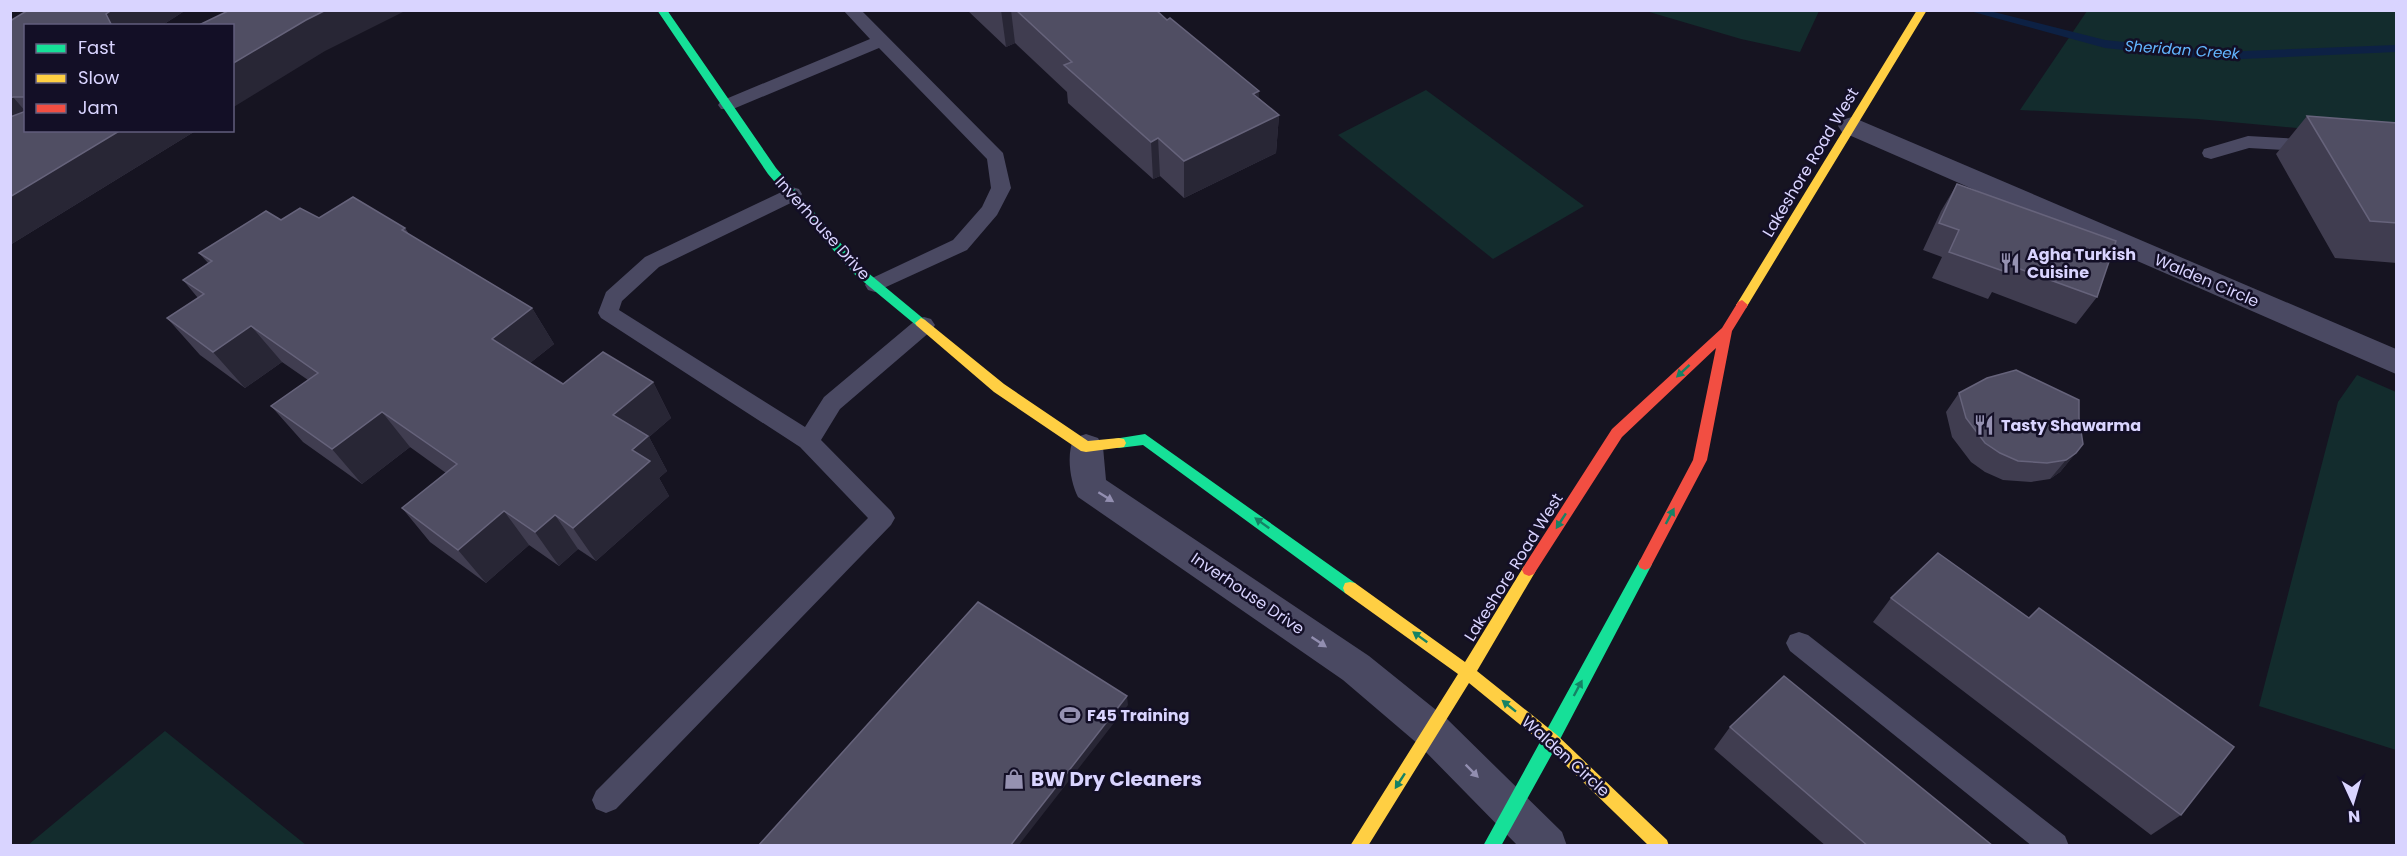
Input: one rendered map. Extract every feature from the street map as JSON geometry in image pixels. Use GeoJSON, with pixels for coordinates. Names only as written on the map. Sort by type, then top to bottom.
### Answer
{"type":"FeatureCollection","features":[{"type":"Feature","properties":{"kind":"main road","name":"Inverhouse Drive"},"geometry":{"type":"LineString","coordinates":[[662,10],[771,171],[857,270],[999,387],[1086,447]]}},
{"type":"Feature","properties":{"kind":"main road","name":"Lakeshore Road West"},"geometry":{"type":"LineString","coordinates":[[1358,846],[1617,433],[1726,331],[1922,10]]}},
{"type":"Feature","properties":{"kind":"main road","name":"Lakeshore Road West"},"geometry":{"type":"LineString","coordinates":[[1491,846],[1551,740],[1700,460],[1726,331]]}},
{"type":"Feature","properties":{"kind":"main road"},"geometry":{"type":"LineString","coordinates":[[1086,447],[1145,439],[1467,672]]}},
{"type":"Feature","properties":{"kind":"main road","name":"Walden Circle"},"geometry":{"type":"LineString","coordinates":[[1467,672],[1551,740],[1661,846]]}},
{"type":"Feature","properties":{"kind":"street","name":"Walden Circle"},"geometry":{"type":"LineString","coordinates":[[1852,126],[2397,362]]}},
{"type":"Feature","properties":{"kind":"street","name":"Inverhouse Drive"},"geometry":{"type":"LineString","coordinates":[[1086,447],[1090,487],[1356,668],[1432,731]]}},
{"type":"Feature","properties":{"kind":"street"},"geometry":{"type":"LineString","coordinates":[[1432,731],[1547,846]]}},
{"type":"Feature","properties":{"kind":"lane"},"geometry":{"type":"LineString","coordinates":[[851,10],[996,157],[1001,188],[990,210],[960,245],[875,285]]}},
{"type":"Feature","properties":{"kind":"lane"},"geometry":{"type":"LineString","coordinates":[[727,105],[881,41]]}},
{"type":"Feature","properties":{"kind":"lane"},"geometry":{"type":"LineString","coordinates":[[2211,153],[2248,142],[2329,147]]}},
{"type":"Feature","properties":{"kind":"lane"},"geometry":{"type":"LineString","coordinates":[[606,800],[883,518],[808,441],[608,313],[613,297],[652,262],[792,194]]}},
{"type":"Feature","properties":{"kind":"lane"},"geometry":{"type":"LineString","coordinates":[[808,441],[832,403],[924,325]]}},
{"type":"Feature","properties":{"kind":"lane"},"geometry":{"type":"LineString","coordinates":[[1799,643],[2055,846]]}},
{"type":"Feature","properties":{"kind":"green space"},"geometry":{"type":"Polygon","coordinates":[[[1646,11],[1819,11],[1800,52],[1741,39],[1646,11]]]}},
{"type":"Feature","properties":{"kind":"green space"},"geometry":{"type":"Polygon","coordinates":[[[2087,11],[2396,11],[2396,133],[2329,131],[2198,119],[2020,110],[2087,11]]]}},
{"type":"Feature","properties":{"kind":"green space"},"geometry":{"type":"Polygon","coordinates":[[[1426,90],[1584,206],[1493,259],[1338,135],[1426,90]]]}},
{"type":"Feature","properties":{"kind":"green space"},"geometry":{"type":"Polygon","coordinates":[[[2357,375],[2396,392],[2396,750],[2259,706],[2338,402],[2357,375]]]}},
{"type":"Feature","properties":{"kind":"green space"},"geometry":{"type":"Polygon","coordinates":[[[165,731],[306,845],[28,845],[165,731]]]}},
{"type":"Feature","properties":{"kind":"building"},"geometry":{"type":"Polygon","coordinates":[[[28,10],[112,10],[106,14],[111,24],[24,24],[24,97],[10,98],[10,21],[28,10]]]}},
{"type":"Feature","properties":{"kind":"building"},"geometry":{"type":"Polygon","coordinates":[[[230,10],[326,10],[234,63],[234,24],[201,24],[230,10]]]}},
{"type":"Feature","properties":{"kind":"building"},"geometry":{"type":"Polygon","coordinates":[[[1016,10],[1156,10],[1167,20],[1170,18],[1259,91],[1253,94],[1279,115],[1184,161],[1158,138],[1151,142],[1064,65],[1072,62],[1016,10]]]}},
{"type":"Feature","properties":{"kind":"building"},"geometry":{"type":"Polygon","coordinates":[[[24,112],[24,132],[118,132],[10,197],[10,117],[24,112]]]}},
{"type":"Feature","properties":{"kind":"building"},"geometry":{"type":"Polygon","coordinates":[[[2307,116],[2397,123],[2397,223],[2370,221],[2307,116]]]}},
{"type":"Feature","properties":{"kind":"building"},"geometry":{"type":"Polygon","coordinates":[[[1957,184],[2116,241],[2097,297],[2009,265],[2006,272],[1949,252],[1959,230],[1939,223],[1957,184]]]}},
{"type":"Feature","properties":{"kind":"building"},"geometry":{"type":"Polygon","coordinates":[[[353,197],[405,228],[402,230],[532,308],[492,339],[563,384],[603,352],[653,382],[613,415],[648,436],[632,450],[650,461],[573,528],[555,515],[535,532],[504,511],[458,550],[402,508],[457,464],[382,412],[332,449],[271,406],[318,373],[251,326],[213,352],[167,318],[204,294],[183,280],[212,261],[199,253],[266,211],[281,220],[300,208],[319,218],[353,197]]]}},
{"type":"Feature","properties":{"kind":"building"},"geometry":{"type":"Polygon","coordinates":[[[2016,370],[2079,400],[2083,444],[2066,460],[2047,463],[2018,461],[1985,443],[1966,418],[1959,393],[1987,378],[2016,370]]]}},
{"type":"Feature","properties":{"kind":"building"},"geometry":{"type":"Polygon","coordinates":[[[1938,553],[2029,618],[2039,608],[2234,747],[2181,815],[1891,598],[1938,553]]]}},
{"type":"Feature","properties":{"kind":"building"},"geometry":{"type":"Polygon","coordinates":[[[978,602],[1127,696],[1010,846],[758,846],[978,602]]]}},
{"type":"Feature","properties":{"kind":"building"},"geometry":{"type":"Polygon","coordinates":[[[1784,676],[1993,846],[1868,846],[1730,727],[1784,676]]]}},
{"type":"Feature","properties":{"kind":"waterway","name":"Sheridan Creek"},"geometry":{"type":"LineString","coordinates":[[1971,10],[2105,44],[2219,56],[2396,49]]}},
{"type":"Feature","properties":{"kind":"traffic: fast"},"geometry":{"type":"LineString","coordinates":[[662,10],[772,171],[857,270],[921,323]]}},
{"type":"Feature","properties":{"kind":"traffic: fast"},"geometry":{"type":"LineString","coordinates":[[1119,443],[1145,439],[1350,588]]}},
{"type":"Feature","properties":{"kind":"traffic: fast"},"geometry":{"type":"LineString","coordinates":[[1491,846],[1551,740],[1645,564]]}},
{"type":"Feature","properties":{"kind":"traffic: slow"},"geometry":{"type":"LineString","coordinates":[[1742,305],[1922,10]]}},
{"type":"Feature","properties":{"kind":"traffic: slow"},"geometry":{"type":"LineString","coordinates":[[921,323],[999,388],[1086,447],[1119,443]]}},
{"type":"Feature","properties":{"kind":"traffic: slow"},"geometry":{"type":"LineString","coordinates":[[1358,846],[1432,731],[1529,570]]}},
{"type":"Feature","properties":{"kind":"traffic: slow"},"geometry":{"type":"LineString","coordinates":[[1350,588],[1467,672],[1551,740],[1661,846]]}},
{"type":"Feature","properties":{"kind":"traffic: jam"},"geometry":{"type":"LineString","coordinates":[[1529,570],[1617,433],[1726,331],[1742,305]]}},
{"type":"Feature","properties":{"kind":"traffic: jam"},"geometry":{"type":"LineString","coordinates":[[1645,564],[1700,460],[1726,331]]}},
{"type":"Feature","properties":{"kind":"place","name":"Agha Turkish Cuisine"},"geometry":{"type":"Point","coordinates":[2010,263]}},
{"type":"Feature","properties":{"kind":"place","name":"Tasty Shawarma"},"geometry":{"type":"Point","coordinates":[1984,425]}},
{"type":"Feature","properties":{"kind":"place","name":"F45 Training"},"geometry":{"type":"Point","coordinates":[1070,715]}},
{"type":"Feature","properties":{"kind":"place","name":"BW Dry Cleaners"},"geometry":{"type":"Point","coordinates":[1014,779]}}]}
